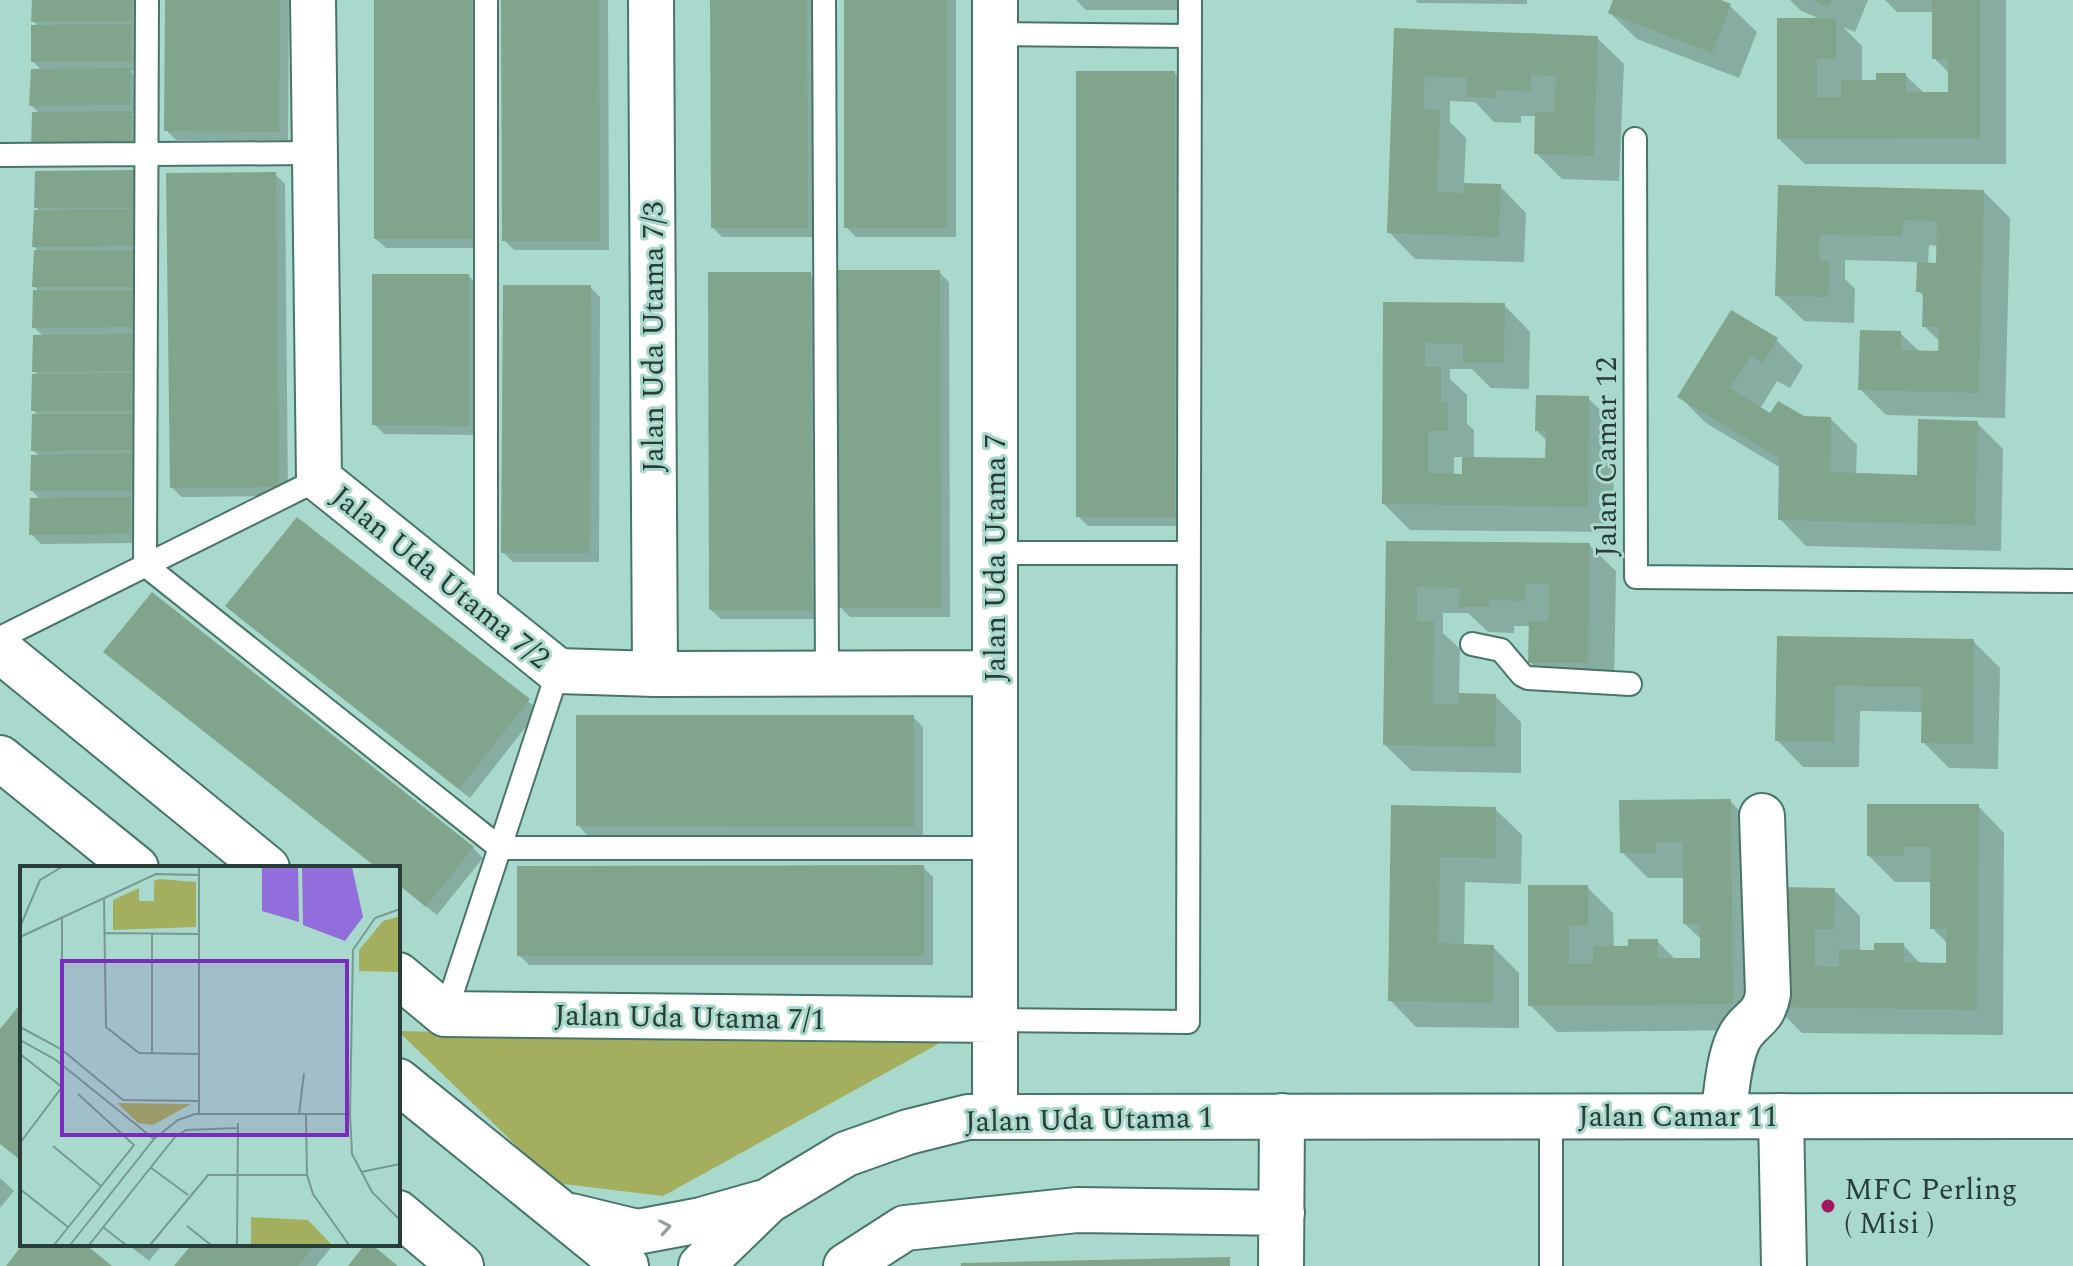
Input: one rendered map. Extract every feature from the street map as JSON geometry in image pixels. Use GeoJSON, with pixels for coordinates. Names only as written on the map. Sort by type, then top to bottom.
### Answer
{"type":"FeatureCollection","features":[{"type":"Feature","properties":{"kind":"street","name":"Jalan Uda Utama 7/2"},"geometry":{"type":"LineString","coordinates":[[313,0],[319,479],[558,671],[655,674],[995,673]]}},
{"type":"Feature","properties":{"kind":"street","name":"Jalan Uda Utama 7/3"},"geometry":{"type":"LineString","coordinates":[[651,0],[655,674]]}},
{"type":"Feature","properties":{"kind":"street","name":"Jalan Uda Utama 7"},"geometry":{"type":"LineString","coordinates":[[995,17],[995,1116]]}},
{"type":"Feature","properties":{"kind":"street"},"geometry":{"type":"LineString","coordinates":[[0,650],[265,866]]}},
{"type":"Feature","properties":{"kind":"street"},"geometry":{"type":"LineString","coordinates":[[0,758],[134,866]]}},
{"type":"Feature","properties":{"kind":"street"},"geometry":{"type":"LineString","coordinates":[[1723,1116],[1736,1043],[1765,1009],[1768,994],[1762,816]]}},
{"type":"Feature","properties":{"kind":"street"},"geometry":{"type":"LineString","coordinates":[[400,977],[445,1014]]}},
{"type":"Feature","properties":{"kind":"street","name":"Jalan Uda Utama 7/1"},"geometry":{"type":"LineString","coordinates":[[445,1014],[995,1020]]}},
{"type":"Feature","properties":{"kind":"street"},"geometry":{"type":"LineString","coordinates":[[400,1083],[626,1266]]}},
{"type":"Feature","properties":{"kind":"street"},"geometry":{"type":"LineString","coordinates":[[1281,1266],[1282,1116]]}},
{"type":"Feature","properties":{"kind":"street","name":"Jalan Camar 11"},"geometry":{"type":"LineString","coordinates":[[1282,1116],[2073,1116]]}},
{"type":"Feature","properties":{"kind":"street","name":"Jalan Uda Utama 1"},"geometry":{"type":"LineString","coordinates":[[701,1266],[768,1201],[846,1154],[908,1132],[968,1117],[1282,1116]]}},
{"type":"Feature","properties":{"kind":"street"},"geometry":{"type":"LineString","coordinates":[[1781,1116],[1784,1266]]}},
{"type":"Feature","properties":{"kind":"street"},"geometry":{"type":"LineString","coordinates":[[561,1213],[637,1232],[701,1220],[768,1201]]}},
{"type":"Feature","properties":{"kind":"street"},"geometry":{"type":"LineString","coordinates":[[846,1266],[905,1228],[1077,1210],[1282,1213]]}},
{"type":"Feature","properties":{"kind":"street"},"geometry":{"type":"LineString","coordinates":[[561,1213],[589,1266]]}},
{"type":"Feature","properties":{"kind":"street"},"geometry":{"type":"LineString","coordinates":[[400,1215],[461,1266]]}},
{"type":"Feature","properties":{"kind":"lane"},"geometry":{"type":"LineString","coordinates":[[145,565],[147,0]]}},
{"type":"Feature","properties":{"kind":"lane"},"geometry":{"type":"LineString","coordinates":[[486,0],[486,613]]}},
{"type":"Feature","properties":{"kind":"lane"},"geometry":{"type":"LineString","coordinates":[[824,0],[827,674]]}},
{"type":"Feature","properties":{"kind":"lane"},"geometry":{"type":"LineString","coordinates":[[995,1020],[1188,1022],[1190,0]]}},
{"type":"Feature","properties":{"kind":"lane"},"geometry":{"type":"LineString","coordinates":[[995,17],[1190,36]]}},
{"type":"Feature","properties":{"kind":"lane","name":"Jalan Camar 12"},"geometry":{"type":"LineString","coordinates":[[1635,139],[1636,577],[2073,581]]}},
{"type":"Feature","properties":{"kind":"lane"},"geometry":{"type":"LineString","coordinates":[[0,155],[314,153]]}},
{"type":"Feature","properties":{"kind":"lane"},"geometry":{"type":"LineString","coordinates":[[0,638],[319,479]]}},
{"type":"Feature","properties":{"kind":"lane"},"geometry":{"type":"LineString","coordinates":[[995,553],[1189,553]]}},
{"type":"Feature","properties":{"kind":"lane"},"geometry":{"type":"LineString","coordinates":[[145,565],[500,848],[995,848]]}},
{"type":"Feature","properties":{"kind":"lane"},"geometry":{"type":"LineString","coordinates":[[1472,644],[1501,650],[1528,678],[1630,684]]}},
{"type":"Feature","properties":{"kind":"lane"},"geometry":{"type":"LineString","coordinates":[[445,1014],[558,671]]}},
{"type":"Feature","properties":{"kind":"lane"},"geometry":{"type":"LineString","coordinates":[[1551,1116],[1551,1266]]}},
{"type":"Feature","properties":{"kind":"green space"},"geometry":{"type":"Polygon","coordinates":[[[400,1031],[940,1043],[663,1196],[555,1183],[400,1031]]]}},
{"type":"Feature","properties":{"kind":"building"},"geometry":{"type":"Polygon","coordinates":[[[32,0],[133,0],[132,21],[31,22],[32,0]]]}},
{"type":"Feature","properties":{"kind":"building"},"geometry":{"type":"Polygon","coordinates":[[[165,0],[280,0],[279,132],[164,131],[165,0]]]}},
{"type":"Feature","properties":{"kind":"building"},"geometry":{"type":"Polygon","coordinates":[[[374,0],[472,0],[472,239],[374,239],[374,0]]]}},
{"type":"Feature","properties":{"kind":"building"},"geometry":{"type":"Polygon","coordinates":[[[501,0],[599,0],[600,241],[502,241],[501,0]]]}},
{"type":"Feature","properties":{"kind":"building"},"geometry":{"type":"Polygon","coordinates":[[[710,0],[807,0],[808,228],[711,228],[710,0]]]}},
{"type":"Feature","properties":{"kind":"building"},"geometry":{"type":"Polygon","coordinates":[[[844,0],[947,0],[947,228],[844,228],[844,0]]]}},
{"type":"Feature","properties":{"kind":"building"},"geometry":{"type":"Polygon","coordinates":[[[1613,0],[1721,0],[1731,4],[1712,53],[1608,13],[1613,0]]]}},
{"type":"Feature","properties":{"kind":"building"},"geometry":{"type":"Polygon","coordinates":[[[1811,0],[1832,0],[1829,7],[1811,0]]]}},
{"type":"Feature","properties":{"kind":"building"},"geometry":{"type":"Polygon","coordinates":[[[1932,0],[1980,0],[1980,138],[1777,139],[1777,18],[1836,18],[1836,59],[1817,59],[1817,97],[1841,97],[1841,80],[1876,80],[1876,73],[1906,73],[1906,92],[1948,92],[1948,59],[1932,59],[1932,0]]]}},
{"type":"Feature","properties":{"kind":"building"},"geometry":{"type":"Polygon","coordinates":[[[132,24],[131,62],[31,62],[31,25],[132,24]]]}},
{"type":"Feature","properties":{"kind":"building"},"geometry":{"type":"Polygon","coordinates":[[[1394,28],[1598,36],[1594,156],[1534,154],[1535,112],[1554,113],[1556,76],[1531,75],[1531,92],[1496,90],[1496,98],[1466,97],[1467,78],[1425,76],[1423,109],[1440,110],[1437,192],[1464,193],[1464,183],[1501,184],[1499,237],[1387,233],[1394,28]]]}},
{"type":"Feature","properties":{"kind":"building"},"geometry":{"type":"Polygon","coordinates":[[[131,68],[130,105],[29,106],[31,69],[131,68]]]}},
{"type":"Feature","properties":{"kind":"building"},"geometry":{"type":"Polygon","coordinates":[[[1076,71],[1175,71],[1175,517],[1076,517],[1076,71]]]}},
{"type":"Feature","properties":{"kind":"building"},"geometry":{"type":"Polygon","coordinates":[[[132,111],[131,148],[31,149],[32,112],[132,111]]]}},
{"type":"Feature","properties":{"kind":"building"},"geometry":{"type":"Polygon","coordinates":[[[135,170],[134,208],[34,208],[35,171],[135,170]]]}},
{"type":"Feature","properties":{"kind":"building"},"geometry":{"type":"Polygon","coordinates":[[[276,172],[279,487],[170,488],[166,173],[276,172]]]}},
{"type":"Feature","properties":{"kind":"building"},"geometry":{"type":"Polygon","coordinates":[[[1778,185],[1984,190],[1979,393],[1858,390],[1860,330],[1901,331],[1901,350],[1938,351],[1939,327],[1922,327],[1923,292],[1916,292],[1917,262],[1936,263],[1937,221],[1903,220],[1902,236],[1820,235],[1819,261],[1830,261],[1828,297],[1775,296],[1778,185]]]}},
{"type":"Feature","properties":{"kind":"building"},"geometry":{"type":"Polygon","coordinates":[[[134,209],[133,246],[32,247],[34,210],[134,209]]]}},
{"type":"Feature","properties":{"kind":"building"},"geometry":{"type":"Polygon","coordinates":[[[34,250],[134,250],[133,287],[32,287],[34,250]]]}},
{"type":"Feature","properties":{"kind":"building"},"geometry":{"type":"Polygon","coordinates":[[[837,270],[940,270],[941,608],[838,608],[837,270]]]}},
{"type":"Feature","properties":{"kind":"building"},"geometry":{"type":"Polygon","coordinates":[[[708,272],[811,272],[812,610],[709,610],[708,272]]]}},
{"type":"Feature","properties":{"kind":"building"},"geometry":{"type":"Polygon","coordinates":[[[372,274],[469,274],[469,426],[372,425],[372,274]]]}},
{"type":"Feature","properties":{"kind":"building"},"geometry":{"type":"Polygon","coordinates":[[[503,285],[591,285],[590,553],[501,553],[503,285]]]}},
{"type":"Feature","properties":{"kind":"building"},"geometry":{"type":"Polygon","coordinates":[[[33,290],[134,290],[132,327],[32,328],[33,290]]]}},
{"type":"Feature","properties":{"kind":"building"},"geometry":{"type":"Polygon","coordinates":[[[1383,302],[1505,303],[1504,363],[1463,363],[1463,344],[1425,343],[1425,367],[1441,367],[1441,402],[1448,402],[1448,431],[1428,431],[1428,473],[1462,474],[1462,457],[1545,458],[1546,431],[1535,431],[1536,395],[1589,396],[1588,507],[1382,504],[1383,302]]]}},
{"type":"Feature","properties":{"kind":"building"},"geometry":{"type":"Polygon","coordinates":[[[1731,310],[1778,338],[1763,363],[1751,356],[1730,388],[1770,413],[1778,401],[1804,416],[1831,417],[1830,472],[1917,475],[1918,419],[1978,421],[1975,525],[1778,520],[1779,458],[1677,397],[1731,310]]]}},
{"type":"Feature","properties":{"kind":"building"},"geometry":{"type":"Polygon","coordinates":[[[134,334],[132,371],[32,372],[33,335],[134,334]]]}},
{"type":"Feature","properties":{"kind":"building"},"geometry":{"type":"Polygon","coordinates":[[[132,373],[131,411],[31,411],[32,374],[132,373]]]}},
{"type":"Feature","properties":{"kind":"building"},"geometry":{"type":"Polygon","coordinates":[[[32,414],[132,414],[132,450],[31,451],[32,414]]]}},
{"type":"Feature","properties":{"kind":"building"},"geometry":{"type":"Polygon","coordinates":[[[132,453],[131,491],[30,491],[31,455],[132,453]]]}},
{"type":"Feature","properties":{"kind":"building"},"geometry":{"type":"Polygon","coordinates":[[[131,497],[130,534],[29,535],[30,498],[131,497]]]}},
{"type":"Feature","properties":{"kind":"building"},"geometry":{"type":"Polygon","coordinates":[[[297,517],[530,699],[459,789],[225,606],[297,517]]]}},
{"type":"Feature","properties":{"kind":"building"},"geometry":{"type":"Polygon","coordinates":[[[1386,541],[1590,543],[1588,663],[1528,663],[1529,621],[1548,622],[1549,584],[1525,584],[1525,601],[1489,600],[1489,607],[1459,607],[1460,588],[1417,587],[1417,621],[1434,621],[1433,704],[1459,704],[1459,693],[1496,694],[1495,747],[1383,745],[1386,541]]]}},
{"type":"Feature","properties":{"kind":"building"},"geometry":{"type":"Polygon","coordinates":[[[152,592],[474,847],[426,907],[400,886],[400,866],[374,866],[103,652],[152,592]]]}},
{"type":"Feature","properties":{"kind":"building"},"geometry":{"type":"Polygon","coordinates":[[[1777,636],[1974,639],[1973,744],[1921,743],[1922,687],[1835,686],[1834,742],[1775,741],[1777,636]]]}},
{"type":"Feature","properties":{"kind":"building"},"geometry":{"type":"Polygon","coordinates":[[[576,715],[914,715],[914,827],[576,826],[576,715]]]}},
{"type":"Feature","properties":{"kind":"building"},"geometry":{"type":"Polygon","coordinates":[[[1731,799],[1733,1004],[1528,1006],[1528,885],[1588,885],[1588,926],[1569,926],[1569,964],[1593,964],[1593,946],[1628,946],[1628,939],[1658,939],[1658,958],[1700,958],[1700,924],[1683,924],[1683,842],[1656,842],[1656,853],[1620,853],[1619,800],[1731,799]]]}},
{"type":"Feature","properties":{"kind":"building"},"geometry":{"type":"Polygon","coordinates":[[[1867,804],[1979,804],[1977,1010],[1773,1007],[1775,887],[1835,888],[1834,929],[1815,929],[1815,966],[1839,967],[1839,950],[1874,950],[1874,943],[1904,943],[1904,962],[1946,963],[1946,929],[1930,929],[1930,847],[1904,847],[1904,856],[1867,856],[1867,804]]]}},
{"type":"Feature","properties":{"kind":"building"},"geometry":{"type":"Polygon","coordinates":[[[1391,805],[1496,807],[1496,858],[1440,857],[1438,943],[1494,945],[1493,1003],[1388,1001],[1391,805]]]}},
{"type":"Feature","properties":{"kind":"building"},"geometry":{"type":"Polygon","coordinates":[[[924,865],[924,956],[517,956],[517,866],[924,865]]]}},
{"type":"Feature","properties":{"kind":"building"},"geometry":{"type":"Polygon","coordinates":[[[20,1004],[19,1159],[0,1144],[0,1029],[20,1004]]]}},
{"type":"Feature","properties":{"kind":"building"},"geometry":{"type":"Polygon","coordinates":[[[21,1246],[87,1246],[112,1266],[6,1266],[21,1246]]]}},
{"type":"Feature","properties":{"kind":"building"},"geometry":{"type":"Polygon","coordinates":[[[130,1246],[144,1246],[139,1253],[130,1246]]]}},
{"type":"Feature","properties":{"kind":"building"},"geometry":{"type":"Polygon","coordinates":[[[190,1246],[314,1246],[299,1266],[174,1266],[190,1246]]]}},
{"type":"Feature","properties":{"kind":"building"},"geometry":{"type":"Polygon","coordinates":[[[363,1246],[373,1246],[398,1266],[348,1266],[363,1246]]]}},
{"type":"Feature","properties":{"kind":"building"},"geometry":{"type":"Polygon","coordinates":[[[1230,1257],[1230,1266],[961,1266],[961,1263],[1230,1257]]]}},
{"type":"Feature","properties":{"kind":"place","name":"MFC Perling ( Misi )"},"geometry":{"type":"Point","coordinates":[1828,1206]}}]}
